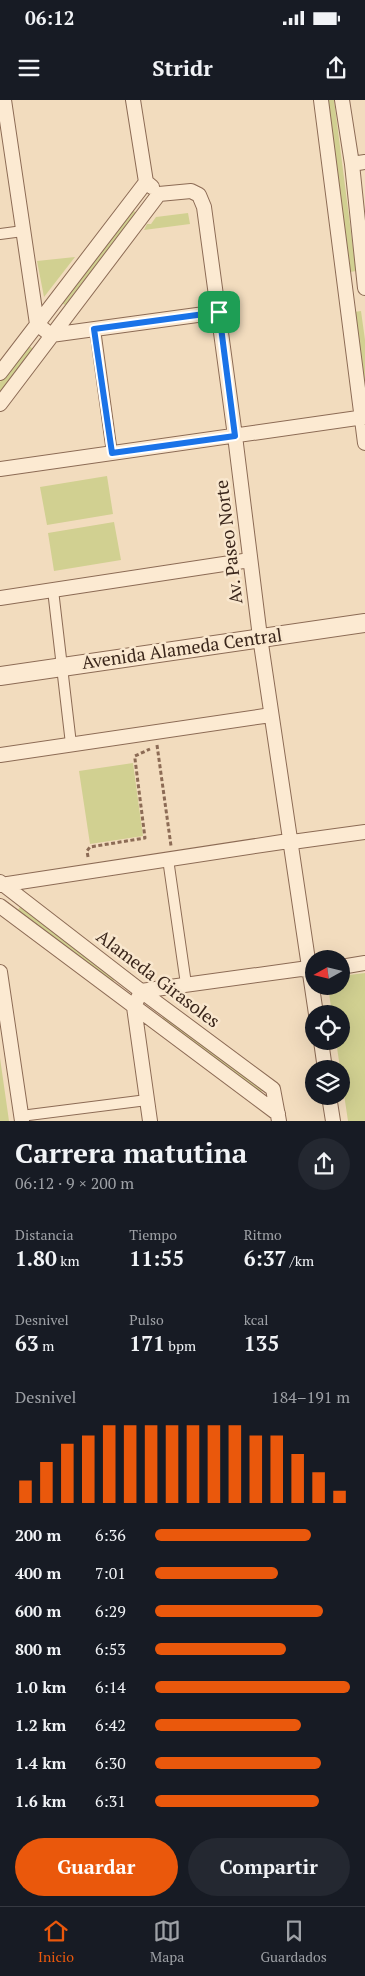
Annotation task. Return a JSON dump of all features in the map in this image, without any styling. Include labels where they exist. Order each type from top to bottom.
[{"type":"street","points":[[4,100],[37,324],[52,335],[219,312]]},
{"type":"street","points":[[0,404],[159,194],[146,182],[133,100]]},
{"type":"street","points":[[321,100],[365,443]]},
{"type":"street","points":[[342,100],[358,163],[365,288],[345,291]]},
{"type":"street","points":[[0,373],[146,182]]},
{"type":"street","name":"Av. Paseo Norte","points":[[159,194],[191,191],[199,195],[204,207],[260,638],[309,950]]},
{"type":"street","points":[[0,234],[23,231]]},
{"type":"street","points":[[94,329],[112,453]]},
{"type":"street","points":[[0,469],[363,417]]},
{"type":"street","points":[[0,598],[250,560]]},
{"type":"street","points":[[53,590],[71,744]]},
{"type":"street","name":"Avenida Alameda Central","points":[[0,676],[365,623]]},
{"type":"street","points":[[0,755],[271,715]]},
{"type":"street","points":[[0,883],[168,854],[292,842],[365,832]]},
{"type":"street","points":[[168,854],[186,984]]},
{"type":"street","name":"Alameda Girasoles","points":[[0,883],[273,1089],[279,1118]]},
{"type":"street","points":[[0,906],[279,1118]]},
{"type":"street","points":[[350,965],[365,963]]},
{"type":"street","points":[[150,1121],[134,1007],[141,991],[305,970]]},
{"type":"street","points":[[0,972],[22,1118],[147,1100]]},
{"type":"street","points":[[330,1105],[333,1121]]},
{"type":"path","points":[[156,743],[172,849],[168,854]]},
{"type":"path","points":[[88,861],[87,851],[90,847],[145,838],[135,756],[157,748]]},
{"type":"shaded area","points":[[328,100],[334,100],[356,271],[350,272]]},
{"type":"shaded area","points":[[132,209],[136,213],[65,305],[60,302]]},
{"type":"shaded area","points":[[188,213],[190,224],[144,230],[147,224],[151,224],[156,217]]},
{"type":"shaded area","points":[[75,257],[44,297],[37,261]]},
{"type":"shaded area","points":[[361,311],[365,340],[365,391],[354,312]]},
{"type":"shaded area","points":[[28,345],[33,349],[0,392],[0,382]]},
{"type":"shaded area","points":[[107,476],[113,514],[47,525],[40,487]]},
{"type":"shaded area","points":[[114,522],[121,560],[54,571],[48,533]]},
{"type":"shaded area","points":[[133,763],[143,836],[90,844],[79,771]]},
{"type":"shaded area","points":[[20,907],[115,979],[111,983],[17,911]]},
{"type":"shaded area","points":[[365,973],[365,1121],[348,1121],[346,1105],[350,1105],[350,1060],[339,1060],[337,1050],[350,1050],[350,1005],[331,1005],[329,995],[350,995],[350,975]]},
{"type":"shaded area","points":[[164,1016],[264,1089],[260,1093],[161,1021]]},
{"type":"shaded area","points":[[0,1058],[9,1121],[0,1121]]},
{"type":"route","points":[[219,312],[235,436],[112,453],[94,329],[219,312]]}]
